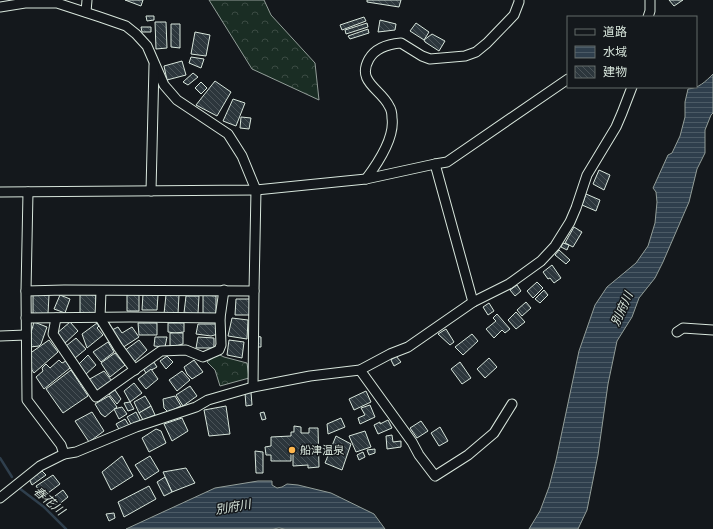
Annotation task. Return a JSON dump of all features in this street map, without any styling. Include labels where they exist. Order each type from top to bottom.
[{"type":"street","points":[[86,12],[87,0]]},
{"type":"street","points":[[366,179],[385,149],[393,128],[389,105],[368,81],[365,73],[367,63],[371,55],[380,48],[401,43],[422,56],[430,59],[465,56],[476,52],[487,43],[514,15],[519,0]]},
{"type":"street","points":[[648,16],[650,0]]},
{"type":"street","points":[[0,7],[26,3],[57,3],[126,26],[147,46],[164,85],[177,100],[228,134],[242,156],[256,190],[253,387]]},
{"type":"street","points":[[151,191],[154,62]]},
{"type":"street","points":[[0,192],[256,190],[366,179],[447,162],[567,80]]},
{"type":"street","points":[[0,498],[40,466],[64,454],[76,452],[136,427],[196,407],[208,400],[253,387],[310,376],[360,370],[390,354],[408,347],[473,302],[509,284],[541,261],[555,246],[570,222],[587,176],[616,127],[632,88]]},
{"type":"street","points":[[435,164],[473,302]]},
{"type":"street","points":[[28,192],[26,291],[27,400],[61,445],[64,454]]},
{"type":"street","points":[[56,318],[53,334],[96,397],[160,350],[186,350],[203,357],[220,350],[220,318],[224,290]]},
{"type":"street","points":[[26,291],[254,291]]},
{"type":"street","points":[[101,291],[100,318],[134,370]]},
{"type":"street","points":[[26,318],[220,318]]},
{"type":"street","points":[[677,332],[683,328],[713,330]]},
{"type":"street","points":[[0,336],[26,335]]},
{"type":"street","points":[[360,370],[435,476],[468,455],[494,433],[512,404]]},
{"type":"green space","points":[[209,0],[264,0],[271,15],[315,63],[319,100],[252,69]]},
{"type":"green space","points":[[218,354],[247,363],[249,378],[220,386],[215,370],[207,362]]},
{"type":"water","name":"別府川","points":[[713,74],[713,113],[705,130],[705,153],[697,169],[689,202],[663,262],[655,278],[639,298],[632,317],[617,341],[608,384],[598,455],[587,510],[578,529],[529,529],[540,511],[549,487],[579,351],[595,305],[607,287],[636,263],[648,246],[655,223],[657,202],[656,192],[653,188],[668,155],[672,153],[680,136],[685,117],[685,102],[688,89],[697,88]]},
{"type":"water","name":"別府川","points":[[258,481],[272,481],[272,485],[277,488],[287,484],[298,485],[331,493],[374,514],[385,529],[126,529],[215,488]]},
{"type":"building","points":[[125,0],[143,0],[141,6]]},
{"type":"building","points":[[367,0],[401,0],[399,7],[367,2]]},
{"type":"building","points":[[669,0],[683,0],[674,6]]},
{"type":"building","points":[[146,16],[154,16],[154,20],[147,21]]},
{"type":"building","points":[[364,17],[366,21],[342,30],[340,25]]},
{"type":"building","points":[[380,20],[396,24],[395,30],[378,32]]},
{"type":"building","points":[[155,22],[166,22],[167,48],[156,49]]},
{"type":"building","points":[[367,23],[368,27],[346,34],[345,30]]},
{"type":"building","points":[[416,23],[429,32],[424,40],[410,31]]},
{"type":"building","points":[[171,24],[180,24],[180,48],[171,47]]},
{"type":"building","points":[[141,27],[151,27],[151,32],[142,32]]},
{"type":"building","points":[[368,29],[369,33],[350,39],[348,36]]},
{"type":"building","points":[[195,32],[210,35],[206,56],[191,54]]},
{"type":"building","points":[[432,34],[445,41],[439,51],[424,40]]},
{"type":"building","points":[[191,57],[204,59],[201,68],[189,63]]},
{"type":"building","points":[[182,61],[186,75],[167,80],[164,66]]},
{"type":"building","points":[[193,73],[198,77],[188,85],[183,82]]},
{"type":"building","points":[[215,81],[231,92],[217,116],[196,105]]},
{"type":"building","points":[[201,82],[207,88],[201,94],[195,88]]},
{"type":"building","points":[[233,99],[245,103],[236,126],[223,121]]},
{"type":"building","points":[[241,117],[251,118],[249,129],[240,128]]},
{"type":"building","points":[[599,170],[610,175],[604,190],[593,184]]},
{"type":"building","points":[[586,194],[600,200],[596,211],[582,205]]},
{"type":"building","points":[[574,227],[582,232],[573,247],[565,243]]},
{"type":"building","points":[[563,243],[569,245],[567,250],[561,247]]},
{"type":"building","points":[[559,250],[570,260],[566,264],[555,255]]},
{"type":"building","points":[[552,265],[561,278],[554,283],[550,278],[548,279],[543,272]]},
{"type":"building","points":[[537,282],[543,288],[533,298],[527,291]]},
{"type":"building","points":[[517,285],[521,291],[515,296],[510,290]]},
{"type":"building","points":[[544,290],[548,295],[540,303],[535,299]]},
{"type":"building","points":[[80,294],[96,295],[96,313],[80,314]]},
{"type":"building","points":[[127,294],[139,295],[139,311],[127,311]]},
{"type":"building","points":[[143,294],[158,295],[157,310],[142,310]]},
{"type":"building","points":[[33,295],[49,295],[48,314],[33,314]]},
{"type":"building","points":[[60,295],[70,299],[65,313],[54,309]]},
{"type":"building","points":[[166,295],[179,295],[178,314],[164,314]]},
{"type":"building","points":[[203,295],[216,296],[216,314],[203,314]]},
{"type":"building","points":[[186,296],[199,296],[198,314],[184,313]]},
{"type":"building","points":[[236,299],[250,299],[250,315],[235,315]]},
{"type":"building","points":[[526,302],[531,308],[522,316],[517,310]]},
{"type":"building","points":[[489,303],[494,311],[488,315],[483,307]]},
{"type":"building","points":[[516,312],[525,322],[516,329],[508,320]]},
{"type":"building","points":[[497,314],[510,329],[505,333],[502,330],[494,338],[486,329],[496,321],[493,318]]},
{"type":"building","points":[[232,318],[248,320],[247,339],[228,336]]},
{"type":"building","points":[[34,322],[47,327],[41,344],[39,346],[30,347],[29,340]]},
{"type":"building","points":[[70,322],[78,331],[63,345],[56,334]]},
{"type":"building","points":[[97,323],[99,326],[97,328],[103,335],[87,348],[82,334]]},
{"type":"building","points":[[138,323],[157,323],[157,335],[139,335]]},
{"type":"building","points":[[168,323],[184,323],[184,332],[168,332]]},
{"type":"building","points":[[198,324],[218,324],[218,334],[211,336],[196,334]]},
{"type":"building","points":[[118,327],[122,333],[132,327],[139,337],[122,348],[110,331]]},
{"type":"building","points":[[446,329],[454,342],[450,345],[438,334]]},
{"type":"building","points":[[170,333],[183,333],[183,344],[170,346]]},
{"type":"building","points":[[472,334],[478,341],[463,355],[455,347]]},
{"type":"building","points":[[257,336],[261,337],[261,347],[256,347]]},
{"type":"building","points":[[155,337],[167,337],[165,347],[154,346]]},
{"type":"building","points":[[198,337],[214,338],[214,348],[196,348]]},
{"type":"building","points":[[76,338],[86,349],[75,358],[66,346]]},
{"type":"building","points":[[49,340],[58,352],[34,373],[30,367],[29,354]]},
{"type":"building","points":[[139,340],[147,350],[133,363],[124,351]]},
{"type":"building","points":[[229,340],[244,342],[242,358],[227,355]]},
{"type":"building","points":[[108,342],[114,352],[101,362],[93,352]]},
{"type":"building","points":[[115,353],[125,365],[110,377],[101,363]]},
{"type":"building","points":[[88,355],[96,365],[85,375],[78,365]]},
{"type":"building","points":[[167,356],[173,362],[166,369],[160,361]]},
{"type":"building","points":[[396,356],[401,362],[394,366],[391,360]]},
{"type":"building","points":[[489,358],[497,367],[485,378],[477,369]]},
{"type":"building","points":[[152,359],[157,367],[146,373],[141,365]]},
{"type":"building","points":[[59,360],[62,363],[66,361],[70,368],[44,389],[36,377],[43,371],[42,368],[46,364],[50,368]]},
{"type":"building","points":[[194,360],[203,372],[192,379],[187,374],[184,367]]},
{"type":"building","points":[[460,362],[471,378],[462,384],[451,369]]},
{"type":"building","points":[[151,369],[158,379],[146,389],[138,379]]},
{"type":"building","points":[[71,370],[88,396],[63,413],[46,389]]},
{"type":"building","points":[[104,371],[112,381],[96,393],[88,380]]},
{"type":"building","points":[[182,371],[190,380],[177,391],[169,380]]},
{"type":"building","points":[[134,383],[142,393],[130,402],[124,391]]},
{"type":"building","points":[[190,386],[197,396],[183,406],[176,395]]},
{"type":"building","points":[[115,390],[121,399],[117,404],[109,394]]},
{"type":"building","points":[[366,391],[371,402],[354,410],[349,399]]},
{"type":"building","points":[[251,392],[252,405],[246,406],[245,393]]},
{"type":"building","points":[[109,396],[117,407],[105,417],[101,414],[95,404]]},
{"type":"building","points":[[145,396],[151,406],[139,413],[134,402]]},
{"type":"building","points":[[175,396],[181,406],[168,412],[164,408],[163,399]]},
{"type":"building","points":[[130,402],[134,409],[128,411],[124,403]]},
{"type":"building","points":[[370,405],[375,417],[360,424],[358,418],[365,415],[361,408]]},
{"type":"building","points":[[151,406],[155,415],[143,420],[139,413]]},
{"type":"building","points":[[226,406],[230,434],[209,436],[204,410]]},
{"type":"building","points":[[122,407],[127,414],[119,419],[114,409]]},
{"type":"building","points":[[92,412],[104,431],[89,442],[75,421]]},
{"type":"building","points":[[136,412],[141,422],[132,426],[127,417]]},
{"type":"building","points":[[264,412],[266,419],[262,420],[260,413]]},
{"type":"building","points":[[182,418],[188,431],[172,441],[164,424]]},
{"type":"building","points":[[341,418],[345,427],[328,434],[327,424]]},
{"type":"building","points":[[125,419],[130,427],[120,431],[116,424]]},
{"type":"building","points":[[388,420],[392,428],[378,434],[374,425]]},
{"type":"building","points":[[421,421],[428,431],[417,438],[410,428]]},
{"type":"building","name":"船津温泉","points":[[294,426],[301,427],[301,433],[309,433],[309,428],[318,428],[319,467],[308,468],[308,465],[293,466],[293,453],[291,453],[291,461],[271,461],[271,455],[266,455],[265,447],[271,446],[271,437],[291,436],[291,432],[294,432]]},
{"type":"building","points":[[440,427],[448,441],[439,446],[431,433]]},
{"type":"building","points":[[156,429],[161,431],[166,443],[149,452],[142,438]]},
{"type":"building","points":[[365,431],[371,447],[356,452],[349,436]]},
{"type":"building","points":[[392,435],[393,442],[401,441],[401,447],[387,449],[386,436]]},
{"type":"building","points":[[336,436],[351,444],[342,470],[325,463]]},
{"type":"building","points":[[375,449],[375,453],[369,455],[367,450]]},
{"type":"building","points":[[255,451],[263,452],[263,473],[256,473]]},
{"type":"building","points":[[363,452],[365,457],[359,460],[357,455]]},
{"type":"building","points":[[122,456],[133,476],[111,490],[102,472]]},
{"type":"building","points":[[150,456],[159,471],[145,480],[135,465]]},
{"type":"building","points":[[186,468],[195,483],[172,492],[163,472]]},
{"type":"building","points":[[42,471],[46,475],[32,485],[29,479]]},
{"type":"building","points":[[53,475],[60,484],[44,496],[36,486]]},
{"type":"building","points":[[165,477],[172,492],[164,496],[157,482]]},
{"type":"building","points":[[149,486],[156,499],[124,517],[118,502]]},
{"type":"building","points":[[63,490],[68,497],[57,506],[51,499]]},
{"type":"building","points":[[114,513],[115,518],[109,521],[106,514]]},
{"type":"waterway","name":"春花川","points":[[0,458],[12,477]]},
{"type":"waterway","name":"春花川","points":[[19,488],[44,507],[66,529]]},
{"type":"place","name":"船津温泉","points":[[292,450]]}]
